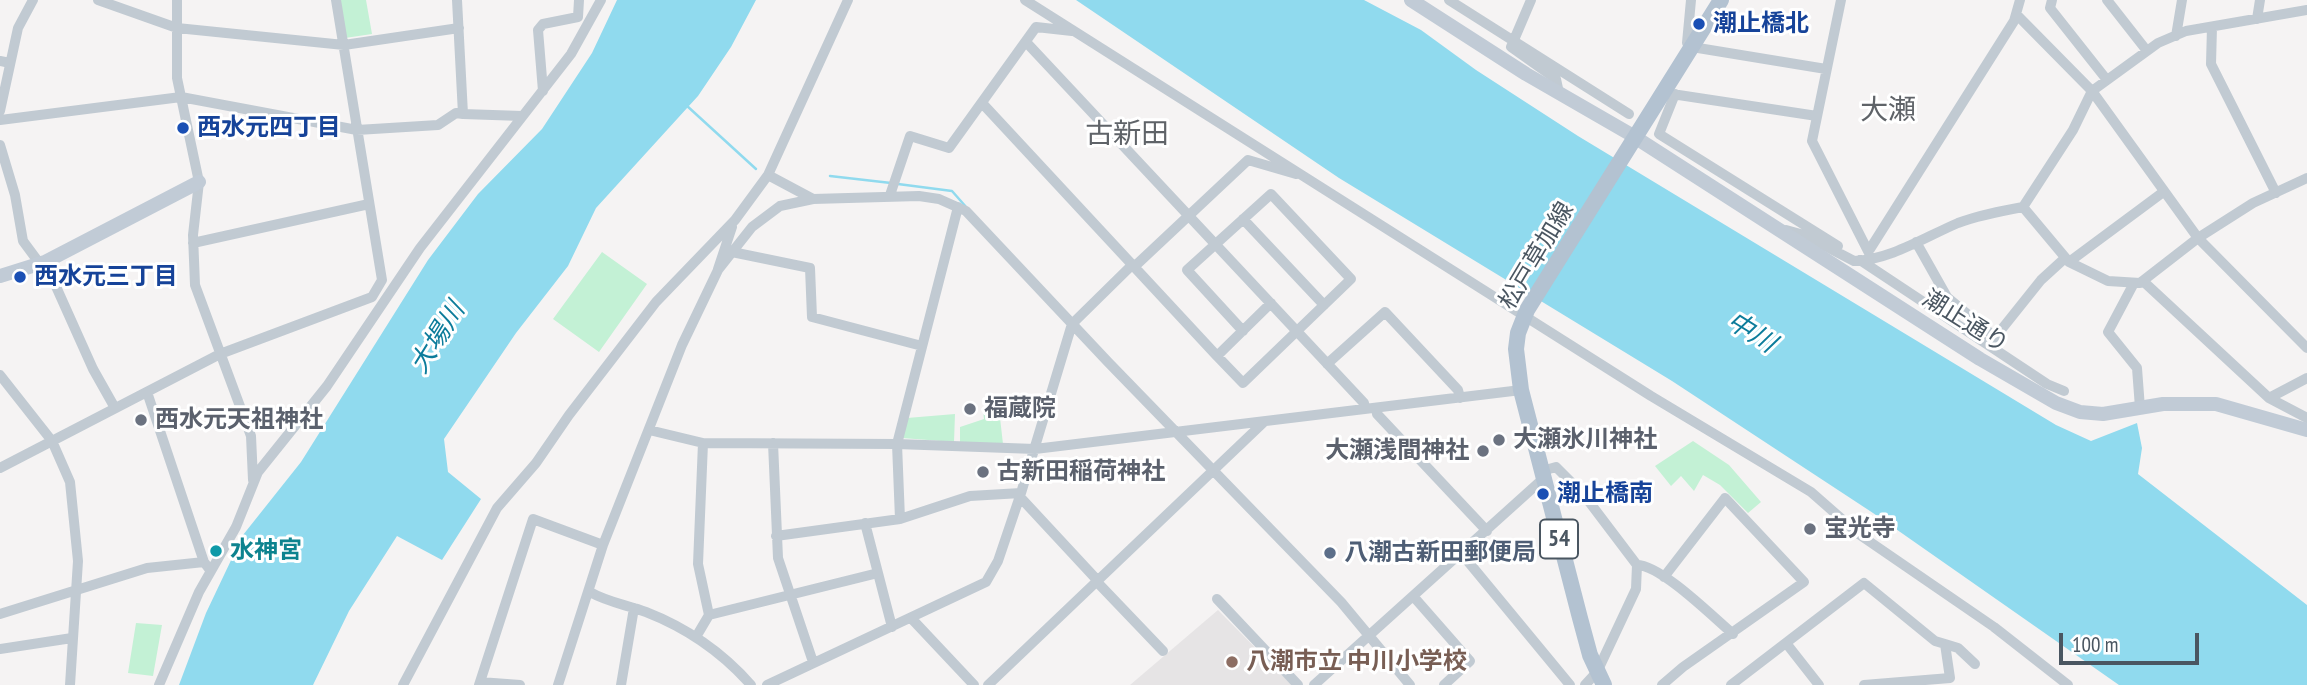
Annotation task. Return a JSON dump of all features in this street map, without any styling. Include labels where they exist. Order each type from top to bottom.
[{"type":"main road","name":"松戸草加線","points":[[1600,678],[1580,618],[1521,390],[1516,348],[1526,313],[1632,143],[1670,93],[1692,47],[1721,0]]},
{"type":"street","points":[[0,111],[5,62],[18,28],[33,0]]},
{"type":"street","points":[[98,0],[177,28],[344,45],[458,28]]},
{"type":"street","points":[[177,0],[177,78],[199,182],[193,243],[195,285],[251,436],[253,481]]},
{"type":"street","points":[[0,468],[220,354],[372,297],[382,280],[336,0]]},
{"type":"street","points":[[457,0],[463,114]]},
{"type":"street","points":[[543,91],[538,30],[543,23],[578,17],[579,0]]},
{"type":"street","points":[[159,685],[207,566],[236,527],[253,481],[327,386],[428,237],[543,91],[579,41],[601,0]]},
{"type":"street","points":[[403,685],[497,509],[537,463],[583,396],[656,302],[735,220],[768,174],[848,0]]},
{"type":"street","points":[[1025,0],[1811,492],[1860,535],[1994,627],[2068,685]]},
{"type":"street","name":"潮止通り","points":[[1411,0],[1559,93],[1632,143],[2056,403],[2092,414],[2163,404],[2216,404],[2307,430]]},
{"type":"street","points":[[1449,0],[1629,114]]},
{"type":"street","points":[[1531,0],[1511,47],[1556,79],[1559,93]]},
{"type":"street","points":[[1692,0],[1686,35],[1687,43],[1692,47],[1826,69]]},
{"type":"street","points":[[1841,0],[1812,141],[1866,257]]},
{"type":"street","points":[[1866,257],[2017,15],[2020,0]]},
{"type":"street","points":[[2052,0],[2050,8],[2108,80]]},
{"type":"street","points":[[2107,0],[2147,51]]},
{"type":"street","points":[[2176,36],[2182,0]]},
{"type":"street","points":[[2257,19],[2260,0]]},
{"type":"street","points":[[1769,226],[1804,234],[1842,256],[1866,257],[1916,242],[1972,218],[2023,207],[2073,130],[2092,92],[2147,51],[2176,36],[2307,10]]},
{"type":"street","points":[[2017,15],[2092,92],[2162,193],[2198,238],[2307,348]]},
{"type":"street","points":[[890,195],[910,136],[949,148],[1036,27],[1076,32]]},
{"type":"street","points":[[2212,27],[2211,64],[2276,193]]},
{"type":"street","points":[[1026,42],[1364,403],[1365,409]]},
{"type":"street","points":[[1817,116],[1670,93],[1658,134],[1866,257],[1993,342],[2047,384],[2064,391]]},
{"type":"street","points":[[0,120],[181,97],[357,131],[438,125],[456,113],[522,116]]},
{"type":"street","points":[[982,103],[1132,267],[1243,383],[1352,279],[1271,194],[1187,270],[1243,331]]},
{"type":"street","points":[[0,145],[15,195],[23,241],[43,263],[93,369],[115,408]]},
{"type":"street","points":[[767,685],[986,582],[998,561],[1021,495],[1072,324],[1248,160],[1301,175]]},
{"type":"street","points":[[768,174],[813,199]]},
{"type":"street","points":[[2140,408],[2137,368],[2108,331],[2139,283],[2198,238],[2307,178]]},
{"type":"street","points":[[0,276],[43,263],[199,182]]},
{"type":"street","points":[[1993,342],[2041,280],[2162,193]]},
{"type":"street","points":[[558,685],[603,545],[694,318],[718,270],[760,219],[780,206],[813,199],[890,195],[930,197],[966,211],[1371,634],[1405,683]]},
{"type":"street","points":[[193,243],[369,204]]},
{"type":"street","points":[[900,519],[897,444],[958,207]]},
{"type":"street","points":[[2023,207],[2048,234],[2066,261],[2108,281],[2139,283],[2269,398],[2307,418]]},
{"type":"street","points":[[1243,219],[1325,304]]},
{"type":"street","points":[[718,270],[721,252],[735,220]]},
{"type":"street","points":[[1916,242],[1947,298],[1993,342]]},
{"type":"street","points":[[732,252],[810,268],[812,317],[922,346]]},
{"type":"street","points":[[1217,356],[1271,303]]},
{"type":"street","points":[[1327,364],[1385,312],[1458,390],[1460,398]]},
{"type":"street","points":[[0,375],[52,441],[70,482],[78,541],[70,685]]},
{"type":"street","points":[[2269,398],[2307,378]]},
{"type":"street","points":[[649,430],[703,443],[897,444],[1035,449],[1521,390]]},
{"type":"street","points":[[146,392],[207,566]]},
{"type":"street","points":[[1376,408],[1380,417],[1487,531]]},
{"type":"street","points":[[988,685],[1265,422]]},
{"type":"street","points":[[703,443],[698,564],[709,615]]},
{"type":"street","points":[[773,443],[778,558],[813,662]]},
{"type":"street","points":[[1314,685],[1487,531],[1543,474],[1556,467],[1584,495],[1637,565],[1636,589],[1600,678],[1585,685]]},
{"type":"street","points":[[776,536],[900,519],[970,496],[1021,495],[1163,651]]},
{"type":"street","points":[[1662,685],[1683,667],[1804,582],[1725,498],[1664,577]]},
{"type":"street","points":[[520,685],[480,683],[533,519],[603,545]]},
{"type":"street","points":[[865,523],[892,627]]},
{"type":"street","points":[[1461,553],[1570,685]]},
{"type":"street","points":[[1637,565],[1649,567],[1664,577],[1733,634]]},
{"type":"street","points":[[0,614],[147,568],[207,566]]},
{"type":"street","points":[[695,636],[709,615],[878,573]]},
{"type":"street","points":[[1731,685],[1864,583],[1934,641],[1958,648],[1975,664]]},
{"type":"street","points":[[590,592],[634,608],[695,636],[717,651],[751,685]]},
{"type":"street","points":[[1413,596],[1470,661],[1444,685]]},
{"type":"street","points":[[1217,599],[1298,685]]},
{"type":"street","points":[[621,685],[634,608]]},
{"type":"street","points":[[911,618],[974,685]]},
{"type":"street","points":[[0,649],[72,638]]},
{"type":"street","points":[[1786,643],[1819,685]]},
{"type":"street","points":[[1864,685],[1950,678],[1945,644]]},
{"type":"shaded area","points":[[1218,610],[1292,685],[1130,685]]},
{"type":"green space","points":[[340,0],[366,0],[372,34],[345,38]]},
{"type":"green space","points":[[602,252],[647,284],[599,352],[553,319]]},
{"type":"green space","points":[[999,409],[1003,444],[960,442],[960,427],[984,419],[983,410]]},
{"type":"green space","points":[[955,414],[954,442],[902,438],[907,418]]},
{"type":"green space","points":[[1693,441],[1729,465],[1761,502],[1748,513],[1720,485],[1703,475],[1694,491],[1681,476],[1671,486],[1655,466]]},
{"type":"green space","points":[[136,623],[162,625],[153,676],[128,673]]},
{"type":"water","name":"大場川","points":[[617,0],[756,0],[731,47],[698,96],[596,208],[568,266],[516,333],[444,439],[448,472],[481,499],[442,560],[397,536],[349,611],[313,685],[179,685],[206,613],[243,535],[301,462],[428,260],[478,194],[542,129],[592,53]]},
{"type":"water","name":"中川","points":[[1076,0],[1364,0],[1421,30],[1476,70],[1578,136],[2056,425],[2091,441],[2137,423],[2142,448],[2138,474],[2307,605],[2307,685],[2119,685],[1873,513],[1672,381],[1339,178]]},
{"type":"waterway","points":[[686,105],[756,169]]},
{"type":"waterway","points":[[830,176],[891,183]]},
{"type":"waterway","points":[[898,184],[952,191],[967,208]]},
{"type":"place","name":"潮止橋北","points":[[1699,24]]},
{"type":"place","name":"西水元四丁目","points":[[183,128]]},
{"type":"place","name":"西水元三丁目","points":[[20,277]]},
{"type":"place","name":"福蔵院","points":[[970,409]]},
{"type":"place","name":"西水元天祖神社","points":[[141,420]]},
{"type":"place","name":"大瀬氷川神社","points":[[1499,440]]},
{"type":"place","name":"大瀬浅間神社","points":[[1483,451]]},
{"type":"place","name":"古新田稲荷神社","points":[[983,472]]},
{"type":"place","name":"潮止橋南","points":[[1543,494]]},
{"type":"place","name":"宝光寺","points":[[1810,529]]},
{"type":"place","name":"水神宮","points":[[216,551]]},
{"type":"place","name":"八潮古新田郵便局","points":[[1330,553]]},
{"type":"place","name":"八潮市立 中川小学校","points":[[1232,662]]},
{"type":"district","name":"大瀬","points":[[1888,111]]},
{"type":"district","name":"古新田","points":[[1127,135]]}]
